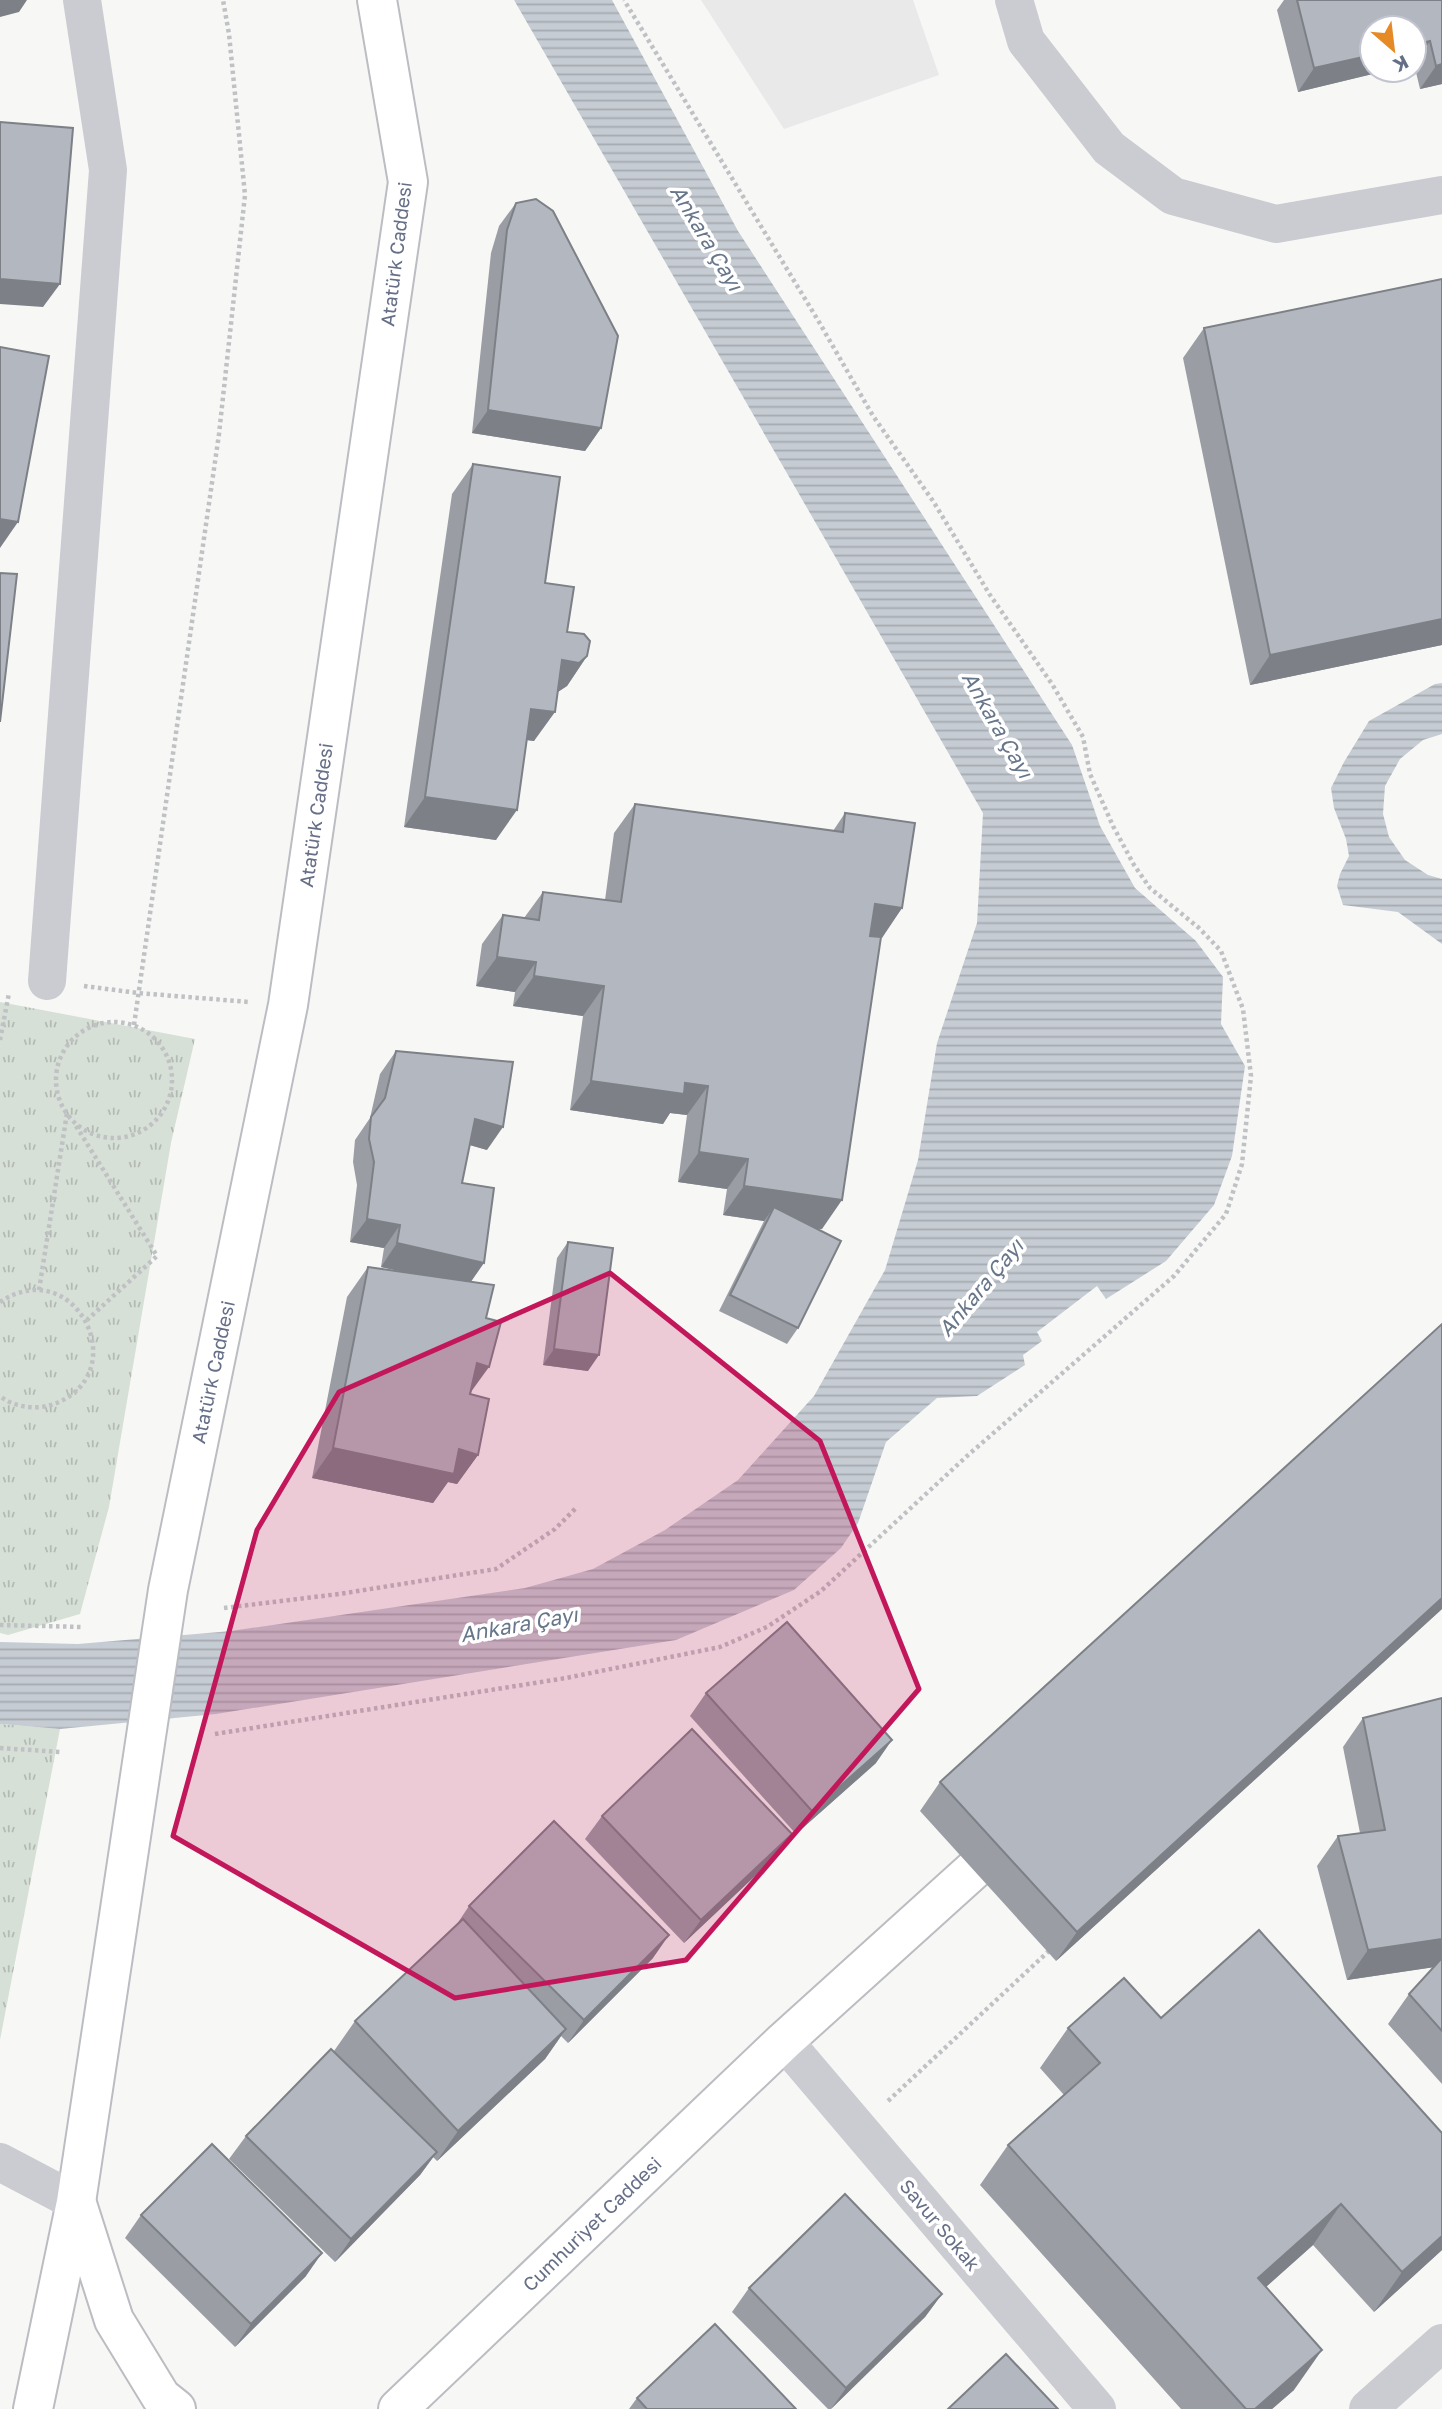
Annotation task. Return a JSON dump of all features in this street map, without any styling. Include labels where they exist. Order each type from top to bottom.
[{"type":"main road","name":"Atatürk Caddesi","points":[[33,2409],[76,2202],[168,1590],[288,1005],[408,182],[377,0]]},
{"type":"main road","name":"Cumhuriyet Caddesi","points":[[397,2408],[784,2041],[1042,1807]]},
{"type":"main road","points":[[76,2202],[114,2320],[161,2397],[176,2409]]},
{"type":"street","points":[[30,979],[108,170],[82,0]]},
{"type":"street","points":[[1014,0],[1026,41],[1109,148],[1173,196],[1276,224],[1442,195]]},
{"type":"street","name":"Savur Sokak","points":[[784,2041],[1097,2409]]},
{"type":"street","points":[[0,2162],[76,2202]]},
{"type":"street","points":[[1368,2409],[1442,2343]]},
{"type":"path","points":[[134,1025],[219,434],[244,195],[229,34],[223,0]]},
{"type":"path","points":[[215,1734],[566,1678],[720,1647],[767,1627],[821,1591],[967,1456],[1174,1276],[1226,1214],[1242,1164],[1251,1076],[1244,1009],[1222,951],[1199,928],[1150,888],[1134,865],[1090,774],[1083,737],[990,595],[933,501],[873,416],[624,0]]},
{"type":"path","points":[[0,1040],[30,979],[138,993],[288,1005]]},
{"type":"path","points":[[75,1124],[91,1134],[109,1139],[128,1137],[146,1130],[160,1117],[170,1100],[173,1082],[171,1062],[162,1046],[149,1032],[134,1025],[111,1021],[92,1026],[75,1036],[63,1051],[56,1070],[56,1090],[62,1108],[75,1124],[157,1256],[87,1321]]},
{"type":"path","points":[[39,1290],[67,1113]]},
{"type":"path","points":[[0,1302],[19,1292],[39,1290],[58,1295],[75,1305],[87,1321],[93,1338],[93,1357],[88,1374],[77,1390],[62,1401],[43,1407],[23,1406],[0,1396]]},
{"type":"path","points":[[224,1608],[339,1594],[496,1569],[555,1529],[577,1507]]},
{"type":"path","points":[[0,1625],[82,1627]]},
{"type":"path","points":[[0,1748],[61,1752]]},
{"type":"path","points":[[858,2128],[1059,1941]]},
{"type":"highlighted area","points":[[610,1273],[820,1441],[919,1689],[686,1960],[455,1998],[173,1836],[257,1530],[339,1392]]},
{"type":"shaded area","points":[[701,0],[913,0],[939,75],[784,129]]},
{"type":"green space","points":[[0,1002],[195,1039],[171,1143],[109,1507],[80,1614],[8,1635],[0,1633]]},
{"type":"green space","points":[[0,1724],[60,1729],[0,2040]]},
{"type":"water","name":"Ankara Çayı","points":[[514,0],[612,0],[738,231],[1072,745],[1100,826],[1135,888],[1196,941],[1223,977],[1221,1024],[1245,1066],[1232,1156],[1214,1205],[1166,1261],[1106,1299],[1097,1286],[1037,1332],[1042,1341],[1023,1355],[1025,1365],[977,1396],[937,1398],[886,1442],[858,1523],[841,1548],[794,1590],[676,1640],[216,1714],[60,1729],[0,1724],[0,1642],[78,1644],[231,1631],[525,1588],[593,1569],[665,1530],[738,1480],[814,1396],[885,1270],[918,1160],[937,1043],[977,923],[983,813]]},
{"type":"water","points":[[1442,683],[1442,944],[1398,912],[1343,905],[1337,886],[1349,856],[1346,839],[1334,808],[1331,788],[1369,721],[1435,684]]},
{"type":"pier","points":[[1442,734],[1442,879],[1428,875],[1405,860],[1389,837],[1383,814],[1385,786],[1400,759],[1423,740]]},
{"type":"building","points":[[1297,0],[1442,0],[1442,64],[1436,66],[1428,42],[1428,14],[1358,14],[1358,58],[1314,68]]},
{"type":"building","points":[[0,122],[73,128],[60,284],[0,279]]},
{"type":"building","points":[[536,199],[553,211],[618,336],[601,428],[488,410],[507,230],[516,203]]},
{"type":"building","points":[[1442,279],[1442,619],[1270,655],[1204,328]]},
{"type":"building","points":[[0,347],[49,356],[18,522],[0,519]]},
{"type":"building","points":[[473,464],[560,477],[545,583],[574,587],[567,632],[584,634],[590,641],[587,656],[579,663],[562,660],[555,712],[531,709],[517,810],[425,797]]},
{"type":"building","points":[[0,573],[17,574],[0,722]]},
{"type":"building","points":[[635,804],[843,832],[845,813],[915,823],[902,908],[875,904],[870,936],[881,937],[842,1200],[744,1186],[748,1159],[699,1152],[708,1086],[685,1083],[684,1094],[591,1081],[604,986],[534,976],[536,962],[497,957],[503,915],[539,920],[543,892],[621,902]]},
{"type":"building","points":[[396,1051],[513,1062],[503,1127],[475,1119],[462,1183],[494,1188],[484,1263],[397,1243],[400,1225],[367,1219],[374,1162],[369,1139],[371,1117],[385,1098]]},
{"type":"building","points":[[774,1207],[841,1241],[798,1328],[730,1295]]},
{"type":"building","points":[[568,1242],[613,1248],[599,1355],[554,1349]]},
{"type":"building","points":[[368,1267],[494,1285],[486,1318],[501,1322],[489,1367],[477,1363],[470,1394],[489,1399],[478,1455],[459,1449],[454,1474],[333,1448]]},
{"type":"building","points":[[1442,1324],[1442,1598],[1077,1932],[940,1782]]},
{"type":"building","points":[[787,1622],[892,1740],[812,1811],[706,1693]]},
{"type":"building","points":[[1442,1698],[1442,1939],[1368,1950],[1338,1836],[1385,1830],[1363,1718]]},
{"type":"building","points":[[692,1729],[792,1834],[701,1920],[602,1816]]},
{"type":"building","points":[[554,1821],[669,1935],[584,2020],[469,1906]]},
{"type":"building","points":[[463,1919],[566,2029],[458,2131],[355,2021]]},
{"type":"building","points":[[1259,1930],[1442,2133],[1442,2236],[1402,2272],[1341,2204],[1258,2278],[1322,2350],[1255,2409],[1246,2409],[1008,2145],[1100,2063],[1068,2028],[1124,1978],[1161,2018]]},
{"type":"building","points":[[1442,1958],[1442,2031],[1409,1994]]},
{"type":"building","points":[[331,2049],[437,2152],[351,2239],[246,2136]]},
{"type":"building","points":[[212,2144],[322,2253],[251,2324],[141,2215]]},
{"type":"building","points":[[845,2194],[942,2294],[846,2388],[749,2288]]},
{"type":"building","points":[[715,2324],[796,2409],[647,2409],[637,2398]]},
{"type":"building","points":[[1006,2354],[1058,2409],[948,2409]]}]
